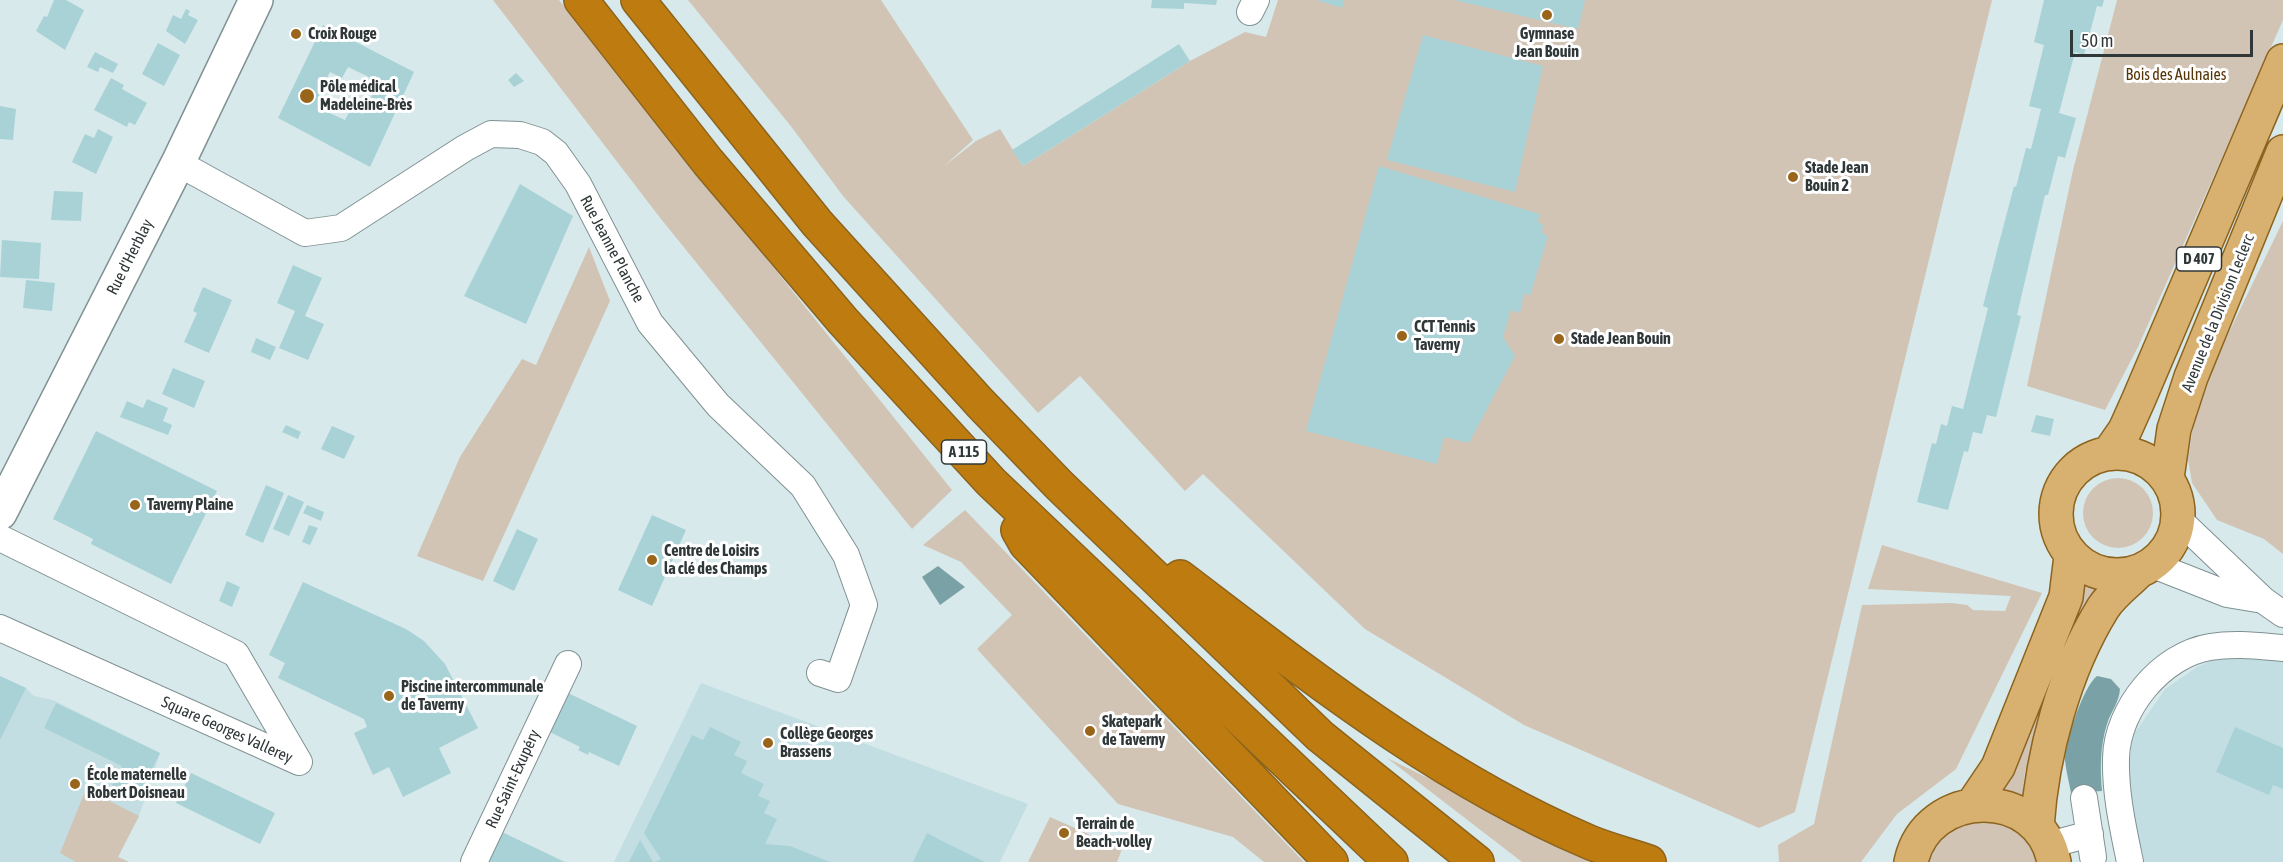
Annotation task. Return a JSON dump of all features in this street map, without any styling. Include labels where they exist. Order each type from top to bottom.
[{"type":"highway","name":"A 115","points":[[581,0],[716,171],[843,321],[991,482],[1391,862]]},
{"type":"highway","name":"A 115","points":[[638,0],[817,223],[980,403],[1059,484],[1320,736],[1477,862]]},
{"type":"highway","points":[[991,482],[1026,544],[1331,862]]},
{"type":"highway","points":[[1059,484],[1336,695],[1471,783],[1589,842],[1649,862]]},
{"type":"main road","name":"Rue d'Herblay","points":[[0,513],[178,163],[256,0]]},
{"type":"main road","name":"D 407","points":[[2109,453],[2125,430],[2138,401],[2283,62]]},
{"type":"main road","name":"Avenue de la Division Leclerc","points":[[2167,478],[2174,429],[2191,377],[2283,152]]},
{"type":"main road","points":[[2047,844],[2040,780],[2054,727],[2081,651],[2104,608],[2115,593],[2146,569],[2170,545],[2179,520],[2176,498],[2167,478],[2156,466],[2142,458],[2109,453],[2090,459],[2075,470],[2063,484],[2056,502],[2055,522],[2060,540],[2071,556],[2085,567],[2102,575],[2121,576],[2146,569]]},
{"type":"main road","points":[[1973,804],[1998,767],[2066,597],[2071,556]]},
{"type":"main road","points":[[1911,862],[1918,843],[1935,821],[1959,807],[1973,804],[1987,803],[2014,810],[2047,844]]},
{"type":"street","name":"Rue Jeanne Planche","points":[[178,163],[305,233],[341,228],[465,148],[492,134],[520,135],[542,142],[556,153],[578,184],[650,323],[718,405],[803,486],[846,555],[864,605],[838,679],[820,673]]},
{"type":"street","points":[[2179,520],[2273,607]]},
{"type":"street","name":"Square Georges Vallerey","points":[[0,538],[236,654],[299,762],[0,628]]},
{"type":"street","points":[[2146,569],[2273,607]]},
{"type":"street","points":[[2130,862],[2117,788],[2116,756],[2120,729],[2134,702],[2153,679],[2181,657],[2208,648],[2236,645],[2283,648]]},
{"type":"street","name":"Rue Saint-Exupéry","points":[[474,862],[568,664]]},
{"type":"street","points":[[2047,844],[2091,845],[2084,798]]},
{"type":"shaded area","points":[[938,566],[965,587],[940,605],[922,577]]},
{"type":"shaded area","points":[[2283,645],[2283,862],[2144,862],[2127,793],[2132,737],[2165,689],[2197,667],[2232,652]]},
{"type":"shaded area","name":"École maternelle Robert Doisneau","points":[[0,676],[26,688],[34,696],[53,700],[160,753],[139,816],[118,857],[129,862],[0,862]]},
{"type":"shaded area","points":[[2097,676],[2111,679],[2120,689],[2103,741],[2102,791],[2071,793],[2065,760],[2068,741],[2086,691]]},
{"type":"shaded area","name":"Collège Georges Brassens","points":[[701,683],[1028,804],[1000,862],[614,862]]},
{"type":"green space","points":[[493,0],[559,0],[952,490],[912,529],[661,219]]},
{"type":"green space","name":"Stade Jean Bouin","points":[[688,0],[881,0],[973,140],[943,167],[976,141],[1000,129],[1023,166],[1190,61],[1245,32],[1266,37],[1278,0],[1992,0],[1795,812],[1759,828],[1524,725],[1365,629],[1203,474],[1185,491],[1080,376],[1038,413],[843,196],[790,125]]},
{"type":"green space","name":"Bois des Aulnaies","points":[[2117,0],[2283,0],[2283,20],[2138,347],[2105,410],[2027,386],[2073,170]]},
{"type":"green space","points":[[2283,221],[2283,554],[2264,539],[2217,520],[2192,483],[2188,459],[2198,396]]},
{"type":"green space","points":[[589,247],[610,301],[483,581],[417,556],[460,457],[522,359],[536,365]]},
{"type":"green space","points":[[2118,478],[2131,481],[2143,488],[2150,500],[2153,513],[2150,526],[2143,538],[2131,545],[2118,548],[2105,545],[2093,538],[2086,526],[2083,513],[2086,500],[2093,488],[2105,481]]},
{"type":"green space","points":[[965,510],[1304,862],[1264,862],[1233,837],[1118,804],[977,649],[1012,615],[961,562],[923,545]]},
{"type":"green space","points":[[1882,545],[2042,593],[1956,769],[1897,814],[1861,862],[1779,862],[1778,845],[1814,824],[1862,605],[1952,603],[1967,605],[1973,610],[2005,611],[2011,596],[1868,589]]},
{"type":"green space","points":[[2082,580],[2101,587],[2032,748],[2025,771],[2022,800],[1993,790]]},
{"type":"green space","points":[[1387,758],[1601,862],[1522,862]]},
{"type":"green space","points":[[86,789],[139,816],[118,857],[129,862],[76,862],[60,853]]},
{"type":"green space","name":"Terrain de Beach-volley","points":[[1050,817],[1122,849],[1117,862],[1028,862]]},
{"type":"green space","points":[[1985,820],[2003,825],[2018,833],[2030,845],[2038,862],[1929,862],[1938,844],[1950,832],[1966,824]]},
{"type":"building","points":[[54,0],[66,0],[84,10],[65,50],[36,31],[44,16],[47,17]]},
{"type":"building","points":[[1152,0],[1217,0],[1216,5],[1184,3],[1184,9],[1151,8]]},
{"type":"building","points":[[1316,0],[1344,0],[1342,8]]},
{"type":"building","name":"Gymnase Jean Bouin","points":[[1454,0],[1585,0],[1578,29]]},
{"type":"building","points":[[2044,0],[2104,0],[2102,7],[2097,6],[2084,55],[2075,52],[2059,113],[2076,118],[2065,158],[2058,156],[2048,195],[2045,195],[2017,315],[2021,316],[1996,417],[1987,415],[1982,434],[1973,432],[1968,452],[1964,451],[1948,510],[1917,502],[1932,443],[1936,444],[1941,424],[1947,426],[1952,406],[1963,409],[1988,308],[1983,306],[1998,247],[2026,148],[2031,149],[2041,109],[2029,106],[2044,45],[2034,42]]},
{"type":"building","points":[[186,9],[190,11],[188,15],[198,20],[185,44],[166,31],[173,15],[181,19]]},
{"type":"building","name":"Pôle médical Madeleine-Brès","points":[[323,25],[414,72],[370,167],[278,118]],"holes":[[[348,67],[369,77],[363,89],[373,94],[363,114],[351,109],[345,120],[325,111],[330,99],[319,93],[330,72],[342,78]]]},
{"type":"building","points":[[1423,35],[1543,66],[1515,192],[1387,160]]},
{"type":"building","points":[[158,43],[180,55],[164,86],[142,74]]},
{"type":"building","points":[[1179,44],[1190,61],[1023,166],[1012,150]]},
{"type":"building","points":[[95,52],[118,64],[113,73],[100,67],[98,72],[87,67]]},
{"type":"building","points":[[516,73],[524,81],[514,87],[508,80]]},
{"type":"building","points":[[111,78],[124,85],[122,89],[147,103],[135,125],[129,122],[127,127],[94,110]]},
{"type":"building","points":[[0,106],[16,109],[13,140],[0,139]]},
{"type":"building","points":[[98,129],[113,137],[96,174],[72,162],[85,134],[94,138]]},
{"type":"building","name":"CCT Tennis Taverny","points":[[1379,166],[1540,214],[1538,222],[1543,225],[1542,233],[1548,236],[1530,296],[1524,293],[1520,313],[1511,310],[1503,337],[1515,356],[1469,443],[1444,437],[1437,464],[1306,431]]},
{"type":"building","points":[[520,184],[573,216],[526,324],[464,296]]},
{"type":"building","points":[[54,191],[83,192],[81,221],[51,220]]},
{"type":"building","points":[[2,240],[41,243],[39,279],[0,277]]},
{"type":"building","points":[[293,265],[322,278],[305,316],[324,324],[308,360],[279,348],[295,311],[277,303]]},
{"type":"building","points":[[26,280],[55,283],[52,311],[23,308]]},
{"type":"building","points":[[203,287],[232,300],[209,353],[184,342],[197,313],[193,311]]},
{"type":"building","points":[[256,338],[276,347],[270,360],[251,352]]},
{"type":"building","points":[[173,368],[205,381],[194,408],[162,394]]},
{"type":"building","points":[[147,399],[168,408],[163,421],[172,425],[168,435],[120,417],[127,401],[143,408]]},
{"type":"building","points":[[2036,415],[2054,419],[2050,436],[2031,432]]},
{"type":"building","points":[[286,425],[301,432],[298,439],[282,432]]},
{"type":"building","points":[[332,426],[355,436],[344,459],[321,449]]},
{"type":"building","name":"Taverny Plaine","points":[[96,431],[217,491],[171,584],[91,544],[93,539],[53,519]]},
{"type":"building","points":[[266,485],[284,493],[263,543],[245,535]]},
{"type":"building","points":[[288,495],[304,502],[289,536],[273,529]]},
{"type":"building","points":[[307,505],[324,512],[321,521],[303,513]]},
{"type":"building","name":"Centre de Loisirs la clé des Champs","points":[[652,515],[686,530],[652,606],[618,590]]},
{"type":"building","points":[[309,525],[318,528],[310,545],[302,542]]},
{"type":"building","points":[[517,529],[538,539],[514,591],[493,581]]},
{"type":"building","points":[[227,581],[240,587],[232,607],[219,601]]},
{"type":"building","name":"Piscine intercommunale de Taverny","points":[[303,582],[406,629],[424,641],[445,664],[478,728],[439,748],[451,773],[403,797],[389,767],[373,775],[354,733],[367,727],[364,719],[278,678],[285,663],[269,655]]},
{"type":"building","points":[[0,676],[26,688],[0,740]]},
{"type":"building","points":[[568,693],[637,726],[619,766],[589,752],[588,755],[578,750],[580,747],[550,732]]},
{"type":"building","points":[[56,703],[160,753],[137,799],[112,786],[122,766],[44,728]]},
{"type":"building","points":[[710,727],[741,742],[734,755],[747,761],[741,773],[764,784],[758,796],[770,801],[764,813],[777,819],[765,844],[790,846],[830,862],[655,862],[661,859],[644,833],[692,735],[703,740]]},
{"type":"building","points":[[2235,727],[2283,748],[2283,789],[2273,785],[2269,795],[2216,772]]},
{"type":"building","points":[[191,773],[275,813],[260,844],[176,803]]},
{"type":"building","points":[[502,832],[565,862],[487,862]]},
{"type":"building","points":[[927,833],[940,840],[985,862],[913,862]]},
{"type":"building","points":[[640,840],[653,862],[629,862]]},
{"type":"place","name":"Gymnase Jean Bouin","points":[[1547,15]]},
{"type":"place","name":"Croix Rouge","points":[[296,34]]},
{"type":"place","name":"Pôle médical Madeleine-Brès","points":[[307,96]]},
{"type":"place","name":"Stade Jean Bouin 2","points":[[1793,177]]},
{"type":"place","name":"CCT Tennis Taverny","points":[[1402,336]]},
{"type":"place","name":"Stade Jean Bouin","points":[[1559,339]]},
{"type":"place","name":"Taverny Plaine","points":[[135,505]]},
{"type":"place","name":"Centre de Loisirs la clé des Champs","points":[[652,560]]},
{"type":"place","name":"Piscine intercommunale de Taverny","points":[[389,696]]},
{"type":"place","name":"Skatepark de Taverny","points":[[1090,731]]},
{"type":"place","name":"Collège Georges Brassens","points":[[768,743]]},
{"type":"place","name":"École maternelle Robert Doisneau","points":[[75,784]]},
{"type":"place","name":"Terrain de Beach-volley","points":[[1064,833]]}]
